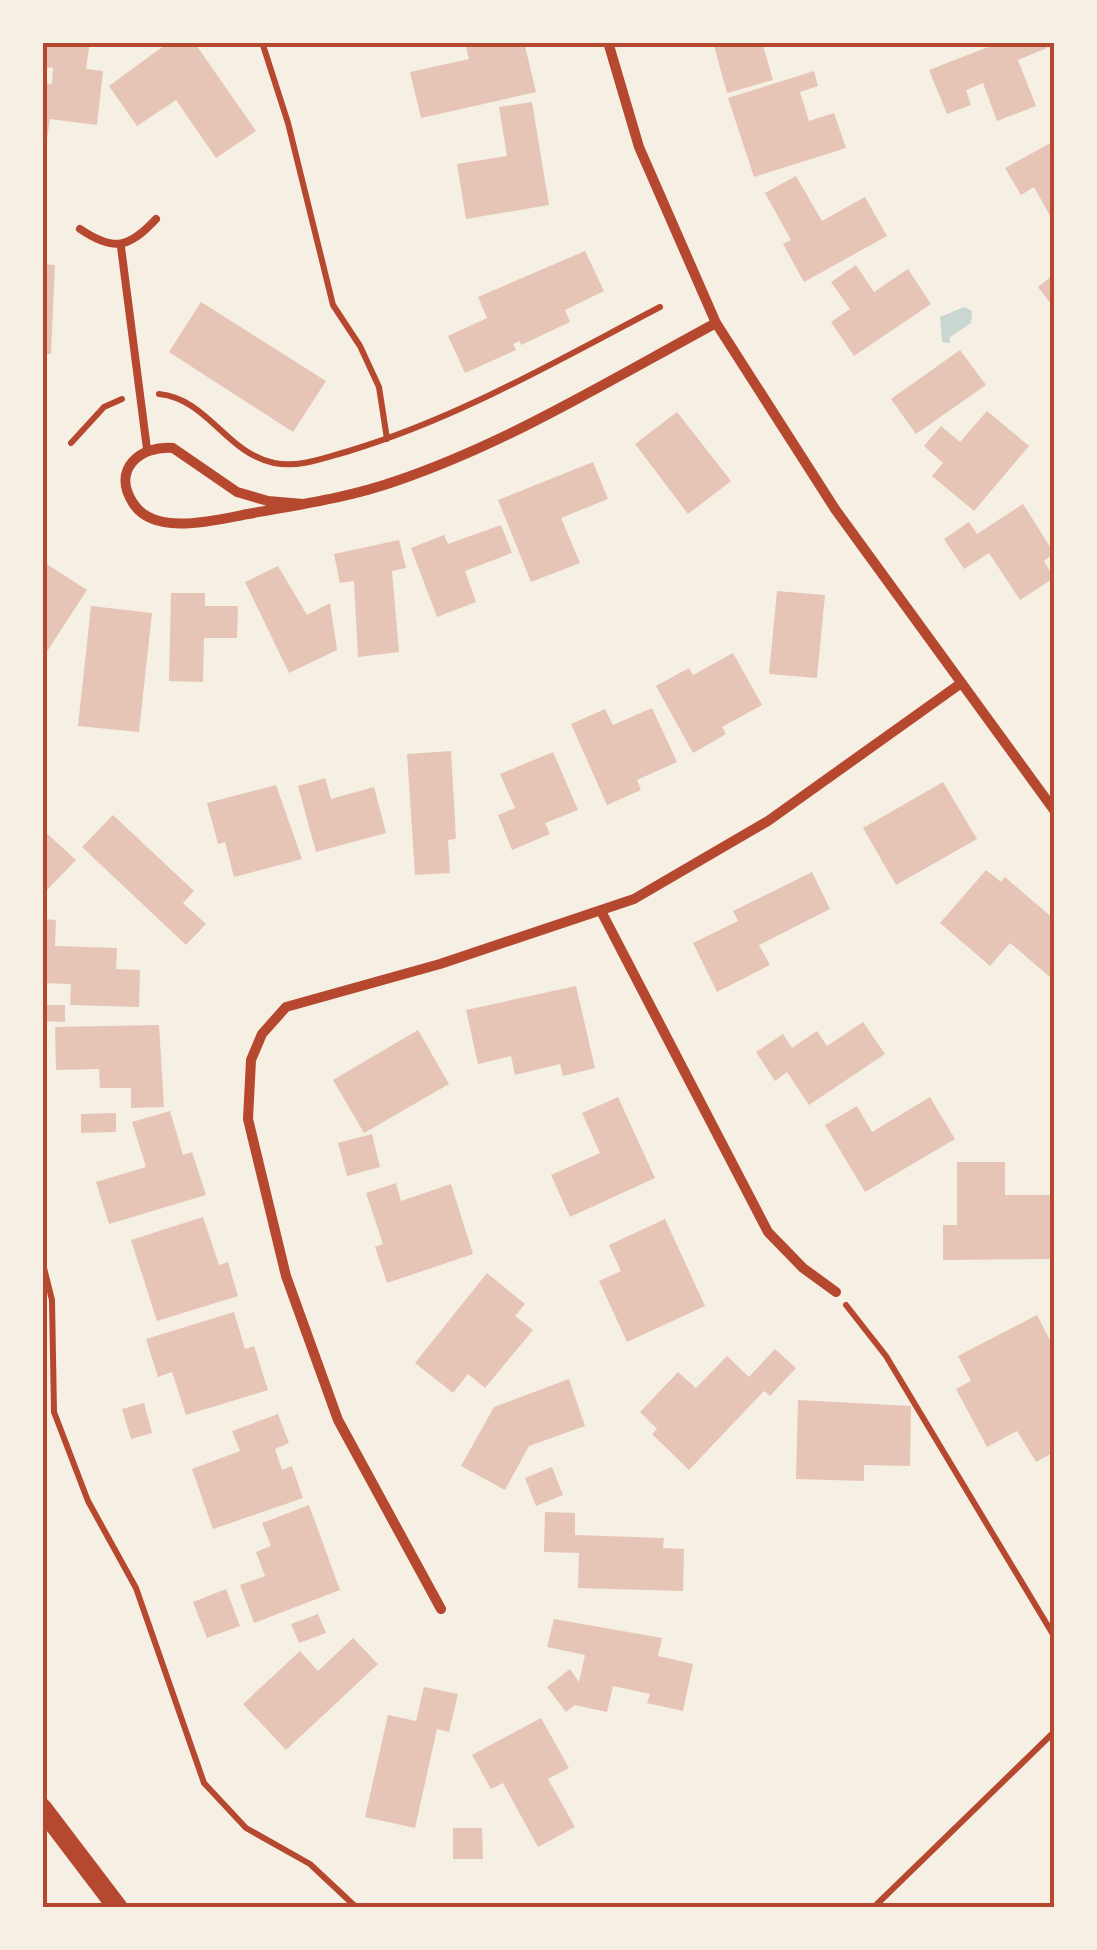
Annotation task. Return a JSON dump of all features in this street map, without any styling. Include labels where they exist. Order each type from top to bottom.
[{"type":"main road","points":[[42,1808],[118,1908]]},
{"type":"street","points":[[608,42],[639,147],[716,323],[835,510],[1054,810]]},
{"type":"street","points":[[303,504],[246,496],[180,449],[147,449],[128,466],[127,489],[139,510],[158,520],[222,519],[303,504],[393,482],[461,456],[716,323]]},
{"type":"street","points":[[440,1608],[338,1420],[286,1276],[248,1119],[251,1060],[262,1034],[286,1007],[602,913],[711,858],[960,684]]},
{"type":"street","points":[[602,913],[768,1232],[803,1268],[836,1292]]},
{"type":"lane","points":[[80,229],[108,245],[120,247],[138,238],[156,219]]},
{"type":"lane","points":[[120,247],[147,449]]},
{"type":"path","points":[[262,42],[288,123],[333,306],[360,346],[378,387],[387,440]]},
{"type":"path","points":[[71,443],[104,407],[140,395],[182,398],[240,449],[271,462],[304,463],[387,440],[476,404],[660,306]]},
{"type":"path","points":[[42,1260],[52,1300],[54,1412],[88,1502],[136,1588],[204,1784],[246,1828],[310,1864],[358,1908]]},
{"type":"path","points":[[836,1292],[886,1356],[1054,1636]]},
{"type":"path","points":[[873,1908],[1054,1732]]},
{"type":"shaded area","points":[[964,307],[972,311],[971,323],[950,337],[950,343],[942,342],[940,317]]},
{"type":"building","points":[[47,42],[90,42],[86,69],[103,71],[97,125],[50,119],[46,146],[42,146],[42,83],[52,84],[53,68],[43,67]]},
{"type":"building","points":[[169,42],[194,42],[256,131],[216,158],[176,100],[137,126],[109,86]]},
{"type":"building","points":[[465,42],[524,42],[536,92],[421,118],[410,72],[469,59]]},
{"type":"building","points":[[713,42],[762,42],[773,80],[727,93]]},
{"type":"building","points":[[1001,42],[1045,42],[1047,48],[1018,60],[1036,106],[997,121],[983,83],[966,90],[971,105],[947,114],[929,70]]},
{"type":"building","points":[[814,71],[818,86],[800,92],[809,121],[834,113],[846,148],[754,177],[728,98]]},
{"type":"building","points":[[532,102],[549,205],[466,219],[457,164],[507,156],[499,107]]},
{"type":"building","points":[[1054,141],[1054,223],[1034,187],[1021,195],[1005,168]]},
{"type":"building","points":[[796,176],[822,221],[865,197],[887,236],[804,282],[783,244],[791,240],[765,193]]},
{"type":"building","points":[[585,251],[604,291],[565,310],[570,322],[521,345],[520,341],[513,344],[516,350],[465,373],[448,336],[487,318],[478,297]]},
{"type":"building","points":[[42,264],[55,265],[51,354],[42,354]]},
{"type":"building","points":[[856,265],[874,292],[908,269],[931,304],[854,356],[831,322],[850,309],[831,282]]},
{"type":"building","points":[[1054,274],[1054,308],[1038,287]]},
{"type":"building","points":[[201,302],[326,381],[293,432],[169,352]]},
{"type":"building","points":[[960,350],[986,385],[916,434],[891,399]]},
{"type":"building","points":[[987,411],[1029,446],[974,511],[932,476],[943,463],[924,446],[941,426],[960,442]]},
{"type":"building","points":[[677,412],[731,481],[688,514],[635,444]]},
{"type":"building","points":[[593,462],[608,499],[561,518],[580,563],[531,582],[498,500]]},
{"type":"building","points":[[1023,504],[1054,553],[1044,561],[1054,578],[1020,600],[989,553],[964,569],[944,539],[969,522],[977,534]]},
{"type":"building","points":[[501,525],[512,553],[465,571],[476,602],[437,617],[411,548],[444,535],[448,544]]},
{"type":"building","points":[[399,540],[406,568],[392,571],[399,652],[358,657],[354,581],[340,583],[334,554]]},
{"type":"building","points":[[42,561],[87,590],[42,659]]},
{"type":"building","points":[[278,566],[307,615],[330,603],[337,650],[289,673],[245,582]]},
{"type":"building","points":[[777,591],[825,595],[817,678],[769,674]]},
{"type":"building","points":[[171,593],[205,593],[205,606],[238,606],[237,638],[204,638],[203,682],[169,681]]},
{"type":"building","points":[[91,606],[152,613],[139,732],[78,726]]},
{"type":"building","points":[[733,653],[762,705],[722,727],[726,734],[693,753],[656,686],[689,668],[693,675]]},
{"type":"building","points":[[652,708],[677,762],[637,780],[641,790],[607,805],[571,724],[605,709],[613,725]]},
{"type":"building","points":[[451,751],[456,839],[448,840],[450,873],[415,875],[407,754]]},
{"type":"building","points":[[553,752],[578,810],[545,823],[550,834],[512,850],[498,815],[515,808],[500,774]]},
{"type":"building","points":[[325,778],[331,799],[374,787],[386,833],[316,852],[298,786]]},
{"type":"building","points":[[943,782],[977,839],[896,885],[863,828]]},
{"type":"building","points":[[276,785],[302,859],[234,877],[225,842],[218,844],[207,803]]},
{"type":"building","points":[[113,815],[194,891],[183,903],[206,924],[186,945],[82,847]]},
{"type":"building","points":[[42,829],[76,860],[46,891],[42,887]]},
{"type":"building","points":[[986,870],[1001,882],[1005,877],[1054,919],[1054,971],[1050,977],[1010,943],[990,966],[940,923]]},
{"type":"building","points":[[812,872],[830,909],[759,945],[770,965],[717,992],[693,943],[738,921],[733,911]]},
{"type":"building","points":[[42,919],[56,920],[55,946],[117,948],[116,969],[140,970],[139,1007],[70,1005],[71,984],[42,983]]},
{"type":"building","points":[[576,986],[595,1068],[563,1076],[560,1064],[515,1075],[511,1056],[478,1064],[466,1010]]},
{"type":"building","points":[[42,1005],[65,1005],[65,1022],[42,1021]]},
{"type":"building","points":[[863,1022],[885,1054],[809,1105],[787,1072],[775,1081],[756,1052],[783,1034],[792,1048],[817,1031],[827,1046]]},
{"type":"building","points":[[159,1025],[164,1107],[131,1108],[131,1088],[100,1088],[99,1069],[56,1070],[55,1027]]},
{"type":"building","points":[[418,1030],[449,1084],[364,1133],[333,1080]]},
{"type":"building","points":[[618,1097],[655,1178],[570,1217],[551,1175],[600,1153],[582,1113]]},
{"type":"building","points":[[930,1097],[955,1139],[865,1192],[825,1125],[857,1106],[872,1132]]},
{"type":"building","points":[[170,1111],[183,1155],[192,1152],[206,1195],[109,1224],[96,1182],[146,1167],[132,1122]]},
{"type":"building","points":[[116,1113],[116,1132],[81,1133],[81,1114]]},
{"type":"building","points":[[372,1134],[380,1167],[347,1176],[338,1143]]},
{"type":"building","points":[[957,1162],[1005,1162],[1005,1195],[1054,1195],[1054,1259],[943,1260],[943,1225],[957,1225]]},
{"type":"building","points":[[396,1183],[401,1201],[451,1184],[473,1254],[387,1283],[375,1247],[383,1244],[366,1193]]},
{"type":"building","points":[[203,1217],[219,1265],[228,1262],[238,1296],[157,1321],[131,1240]]},
{"type":"building","points":[[665,1219],[705,1306],[627,1342],[599,1281],[621,1271],[609,1245]]},
{"type":"building","points":[[487,1273],[525,1304],[515,1316],[533,1330],[485,1388],[468,1374],[453,1393],[415,1363]]},
{"type":"building","points":[[234,1312],[245,1349],[254,1346],[268,1390],[186,1415],[172,1372],[158,1377],[146,1339]]},
{"type":"building","points":[[1037,1315],[1054,1348],[1054,1452],[1036,1462],[1017,1431],[987,1447],[956,1389],[971,1381],[958,1356]]},
{"type":"building","points":[[775,1349],[796,1368],[770,1396],[764,1391],[689,1470],[652,1434],[657,1429],[640,1412],[678,1372],[696,1388],[727,1356],[749,1377]]},
{"type":"building","points":[[569,1379],[585,1426],[529,1446],[505,1490],[461,1466],[494,1407]]},
{"type":"building","points":[[798,1400],[911,1406],[910,1466],[864,1465],[864,1481],[796,1479]]},
{"type":"building","points":[[144,1403],[152,1433],[131,1439],[122,1409]]},
{"type":"building","points":[[278,1414],[289,1443],[275,1449],[282,1470],[292,1466],[303,1498],[213,1529],[192,1469],[240,1451],[232,1431]]},
{"type":"building","points":[[552,1467],[563,1495],[536,1506],[525,1478]]},
{"type":"building","points":[[309,1505],[340,1590],[254,1623],[240,1585],[265,1576],[256,1552],[271,1546],[262,1523]]},
{"type":"building","points":[[545,1512],[575,1513],[575,1535],[664,1538],[663,1548],[684,1549],[683,1591],[578,1588],[579,1553],[544,1552]]},
{"type":"building","points":[[226,1589],[240,1626],[207,1638],[193,1602]]},
{"type":"building","points":[[318,1614],[326,1633],[299,1643],[291,1624]]},
{"type":"building","points":[[554,1619],[662,1638],[658,1656],[693,1664],[683,1711],[647,1703],[650,1694],[613,1686],[607,1712],[575,1705],[566,1712],[547,1687],[570,1669],[579,1682],[585,1655],[547,1647]]},
{"type":"building","points":[[353,1638],[378,1664],[286,1750],[243,1704],[300,1651],[318,1671]]},
{"type":"building","points":[[424,1687],[458,1694],[449,1732],[437,1729],[415,1828],[365,1817],[388,1715],[416,1721]]},
{"type":"building","points":[[541,1718],[569,1768],[548,1779],[575,1827],[538,1847],[503,1783],[491,1789],[472,1755]]},
{"type":"building","points":[[453,1828],[482,1828],[483,1859],[453,1859]]}]
